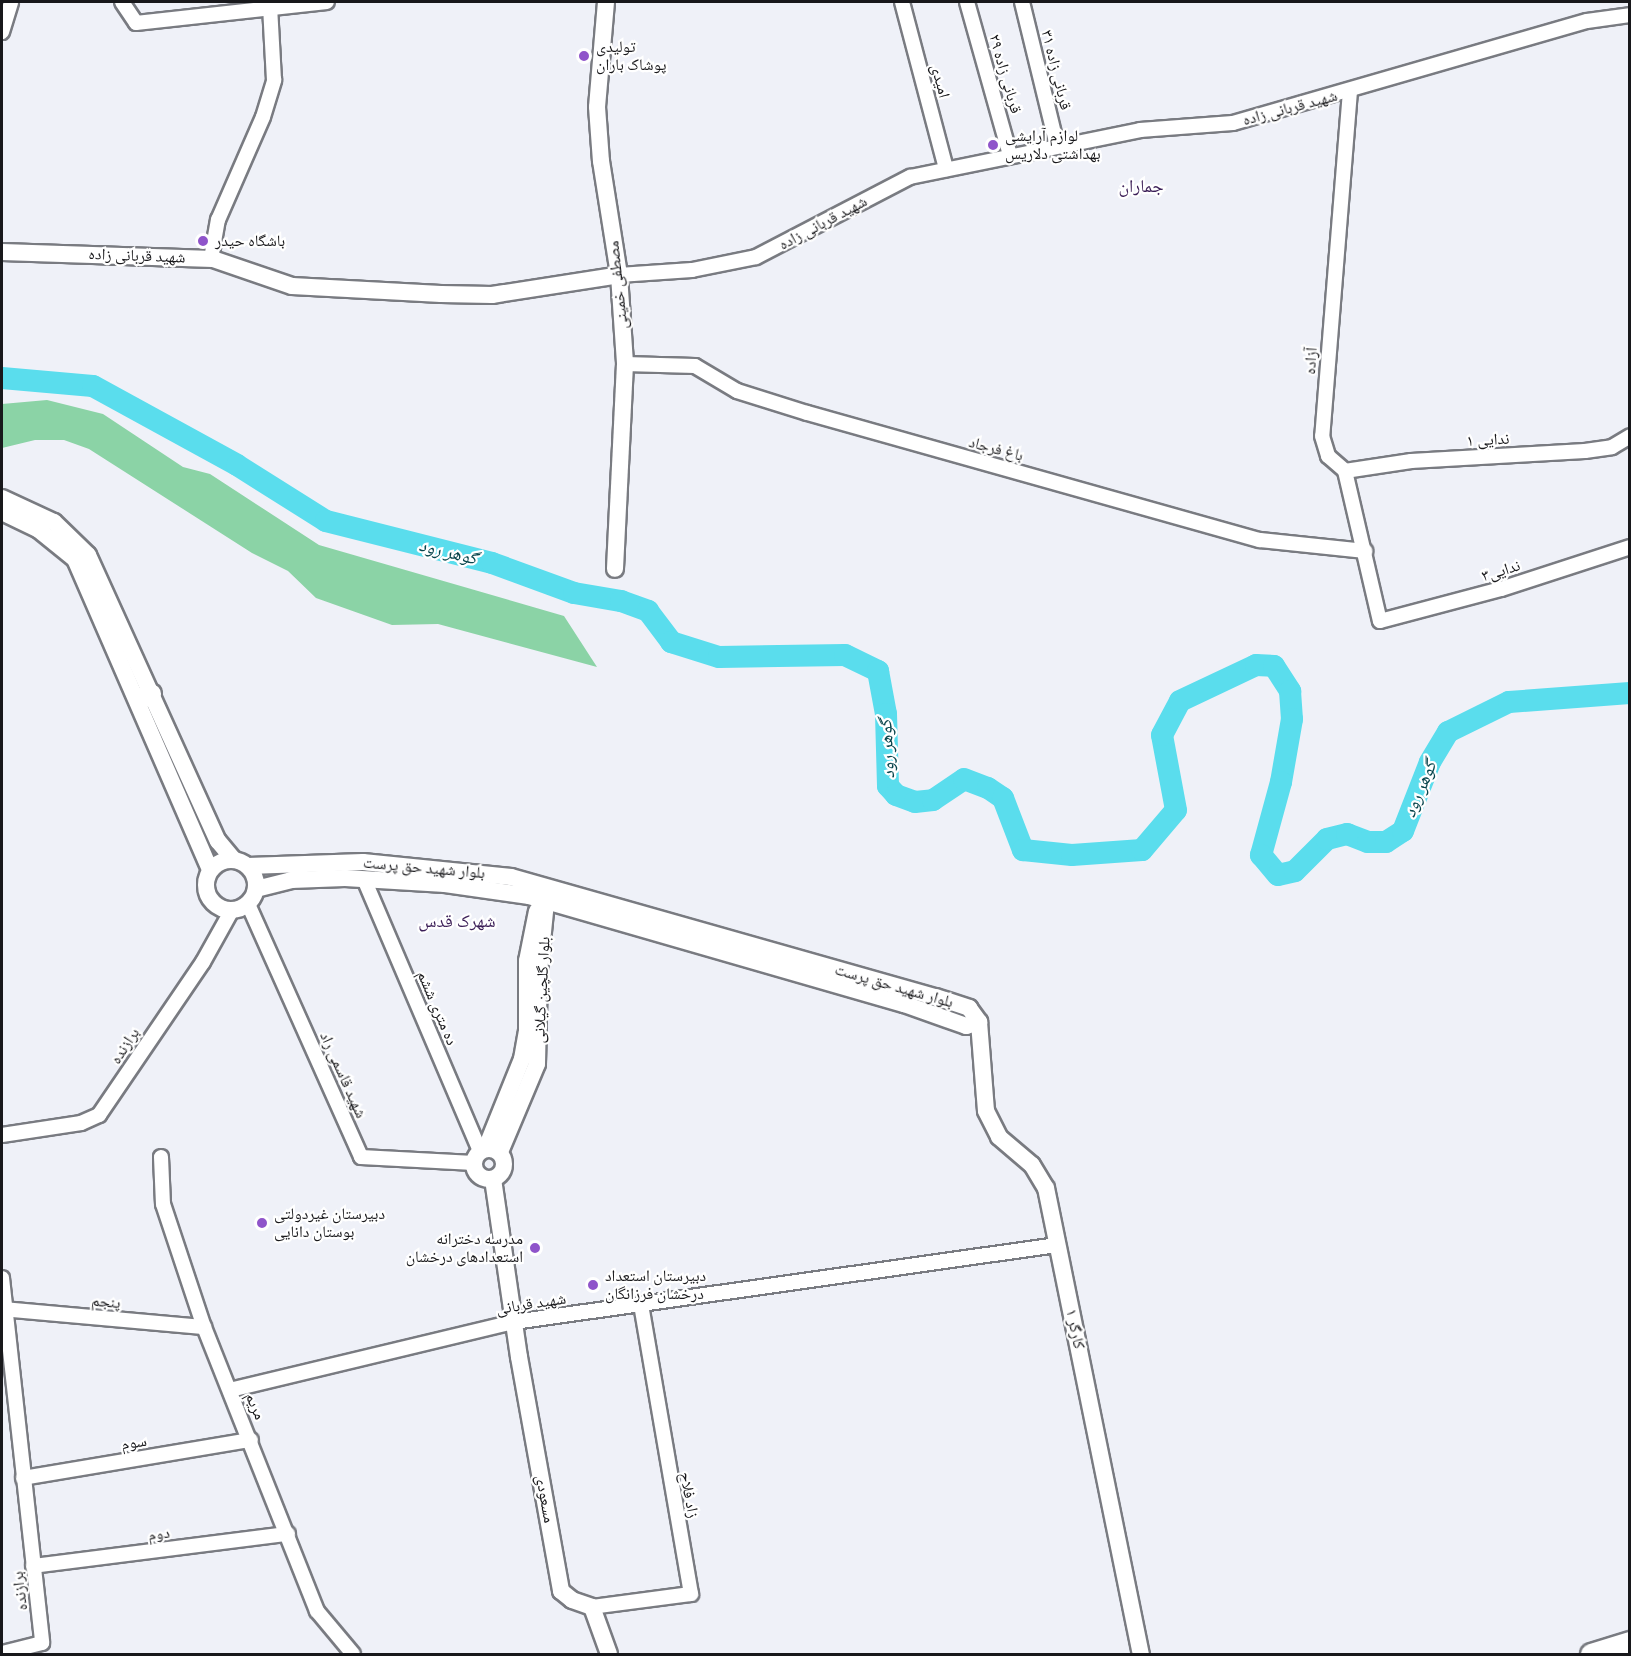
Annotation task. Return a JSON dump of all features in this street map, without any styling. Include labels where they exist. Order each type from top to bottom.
[{"type":"main road","points":[[1591,1654],[1629,1642]]},
{"type":"street","points":[[4,28],[11,2]]},
{"type":"street","points":[[122,2],[136,23],[327,2]]},
{"type":"street","name":"مصطفی خمینی","points":[[606,2],[597,107],[601,161],[619,275],[625,364],[615,569]]},
{"type":"street","name":"امیدی","points":[[902,2],[946,169]]},
{"type":"street","name":"قربانی زاده ۲۹","points":[[967,2],[1010,155]]},
{"type":"street","name":"قربانی زاده ۳۱","points":[[1022,2],[1057,146]]},
{"type":"street","points":[[211,259],[218,220],[233,179],[250,150],[274,80],[270,8]]},
{"type":"street","name":"شهید قربانی زاده","points":[[2,252],[211,259],[292,286],[448,295],[492,295],[619,275],[692,270],[756,257],[910,177],[1140,130],[1233,123],[1587,21],[1629,15]]},
{"type":"street","name":"آزاده","points":[[1350,91],[1322,436],[1328,456],[1345,471],[1380,621]]},
{"type":"street","name":"باغ فرجاد","points":[[625,364],[695,366],[737,391],[787,407],[1260,540],[1365,551]]},
{"type":"street","name":"ندایی ۱","points":[[1345,471],[1411,461],[1585,451],[1612,447],[1629,436]]},
{"type":"street","points":[[2,498],[54,522],[88,555],[145,696],[210,869],[205,884],[210,900],[245,901],[240,863],[218,840],[145,696],[75,560],[49,536],[2,512]]},
{"type":"street","name":"ندایی۳","points":[[1380,621],[1501,589],[1629,547]]},
{"type":"street","name":"بلوار شهید حق پرست","points":[[240,863],[363,862],[413,874],[546,893],[781,961],[966,1026],[980,1022]]},
{"type":"street","points":[[210,869],[240,863]]},
{"type":"street","name":"بلوار شهید حق پرست","points":[[245,901],[291,880],[364,879],[413,874]]},
{"type":"street","name":"ده متری ششم","points":[[364,879],[485,1154]]},
{"type":"street","name":"بلوار گلچین گیلانی","points":[[493,1179],[504,1170],[485,1154],[537,1064],[532,972],[537,910],[546,893]]},
{"type":"street","name":"برازنده","points":[[2,1135],[76,1124],[99,1115],[245,901]]},
{"type":"street","name":"شهید قاسمی راد","points":[[245,901],[361,1157],[485,1154]]},
{"type":"street","name":"کارگر ۱","points":[[980,1022],[986,1111],[999,1137],[1032,1166],[1046,1188],[1141,1654]]},
{"type":"street","points":[[485,1154],[477,1172],[493,1179],[514,1322]]},
{"type":"street","name":"مریم","points":[[161,1157],[163,1204],[204,1327],[251,1440],[317,1611],[353,1654]]},
{"type":"street","name":"شهید قربانی","points":[[230,1390],[514,1322],[1057,1245]]},
{"type":"street","name":"برازنده","points":[[2,1278],[3,1309],[42,1644],[2,1653]]},
{"type":"street","name":"زاد فلاح","points":[[592,1606],[691,1594],[641,1304]]},
{"type":"street","name":"پنجم","points":[[3,1309],[204,1327]]},
{"type":"street","name":"مسعودی","points":[[514,1322],[561,1591],[572,1600],[592,1606]]},
{"type":"street","name":"سوم","points":[[23,1478],[251,1440]]},
{"type":"street","name":"دوم","points":[[33,1566],[288,1534]]},
{"type":"street","points":[[592,1606],[609,1654]]},
{"type":"green space","points":[[47,400],[103,414],[183,467],[210,474],[319,545],[564,616],[597,667],[438,624],[392,625],[316,598],[288,571],[252,553],[89,449],[64,440],[35,440],[2,448],[2,404]]},
{"type":"waterway","name":"گوهر رود","points":[[2,378],[93,386],[237,465],[326,521],[492,563],[574,593],[621,601],[648,611],[671,642],[719,657],[845,655],[878,671],[886,714],[888,786],[896,795],[915,802],[933,800],[964,779],[988,788],[1003,798],[1023,850],[1072,855],[1142,850],[1176,810],[1162,735],[1180,701],[1256,665],[1274,666],[1290,691],[1292,719],[1281,782],[1261,855],[1278,875],[1295,871],[1327,839],[1347,834],[1368,842],[1386,842],[1403,831],[1430,762],[1448,732],[1509,702],[1630,693]]},
{"type":"place","name":"تولیدی پوشاک باران","points":[[584,56]]},
{"type":"place","name":"لوازم آرایشی بهداشتی دلاریس","points":[[993,145]]},
{"type":"place","name":"باشگاه حیدر","points":[[203,241]]},
{"type":"place","name":"دبیرستان غیردولتی بوستان دانایی","points":[[262,1223]]},
{"type":"place","name":"مدرسه دخترانه استعدادهای درخشان","points":[[535,1248]]},
{"type":"place","name":"دبیرستان استعداد درخشان فرزانگان","points":[[593,1285]]},
{"type":"district","name":"جماران","points":[[1141,186]]},
{"type":"district","name":"شهرک قدس","points":[[457,921]]}]
